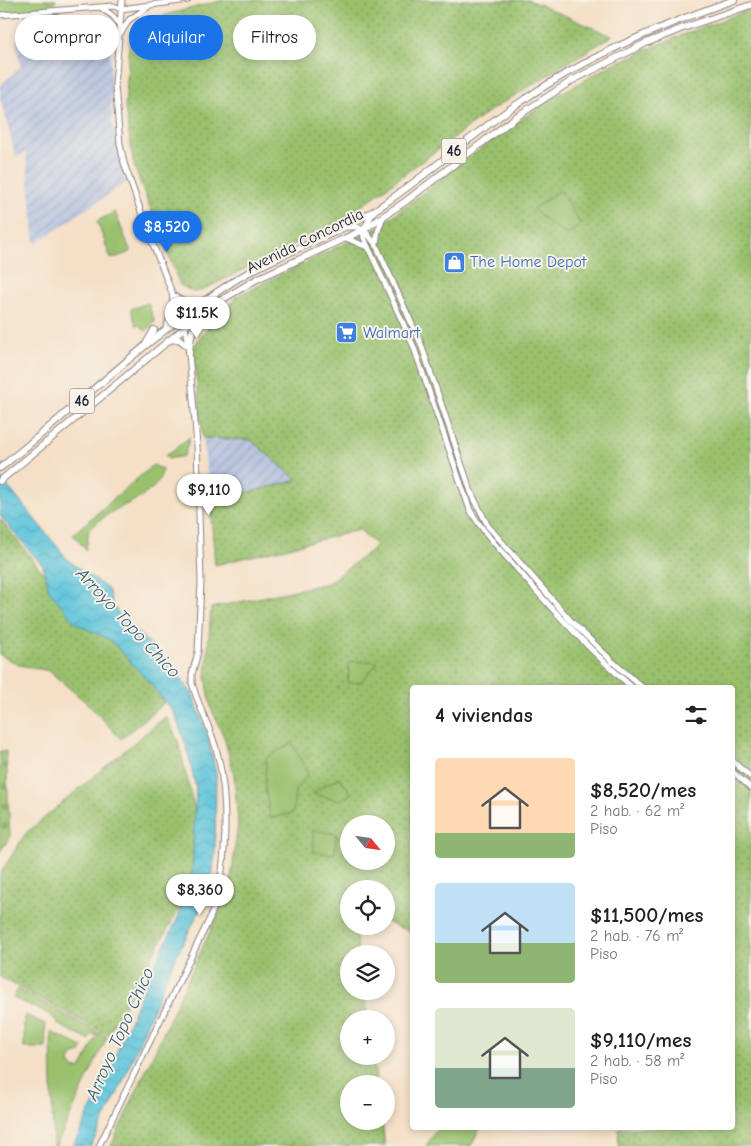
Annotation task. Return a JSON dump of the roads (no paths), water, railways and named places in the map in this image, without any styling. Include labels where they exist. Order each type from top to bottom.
[{"type":"main road","name":"Avenida Concordia","points":[[2,480],[168,340],[183,321],[203,302],[250,272],[345,228],[375,210],[493,121],[555,79],[594,57],[658,28],[734,0]]},
{"type":"main road","name":"Avenida Concordia","points":[[0,468],[164,332],[257,279],[363,230],[406,201],[503,126],[573,80],[646,43],[683,28],[751,5]]},
{"type":"main road","points":[[173,296],[185,303],[203,302]]},
{"type":"main road","points":[[164,332],[173,314],[173,296]]},
{"type":"main road","points":[[157,349],[160,342],[211,297]]},
{"type":"main road","points":[[189,350],[192,331],[206,309]]},
{"type":"main road","points":[[144,348],[154,330]]},
{"type":"main road","points":[[168,340],[179,339],[189,350]]},
{"type":"street","points":[[114,6],[122,0],[127,0]]},
{"type":"street","points":[[119,32],[122,0]]},
{"type":"street","points":[[0,15],[114,6],[121,9],[188,0]]},
{"type":"street","points":[[119,36],[128,20],[151,5]]},
{"type":"street","points":[[100,7],[113,16],[120,25]]},
{"type":"street","points":[[100,1146],[216,904],[221,882],[224,812],[220,765],[213,738],[192,683],[192,674],[198,652],[201,581],[197,445],[189,350],[183,321],[132,187],[120,144],[116,85],[117,60]]},
{"type":"street","points":[[375,210],[369,217],[363,230],[364,238],[413,345],[470,510],[476,520],[568,627],[630,685]]},
{"type":"street","points":[[376,245],[383,217]]},
{"type":"street","points":[[345,228],[352,227],[363,230],[376,245],[420,344],[471,492],[488,526],[571,621],[613,662],[640,685]]},
{"type":"street","points":[[346,238],[368,247]]},
{"type":"street","points":[[735,764],[751,777]]},
{"type":"street","points":[[735,775],[751,788]]},
{"type":"water","name":"Arroyo Topo Chico","points":[[0,477],[70,562],[108,589],[113,605],[119,614],[170,664],[193,695],[207,734],[216,774],[215,852],[213,871],[205,900],[168,973],[121,1086],[91,1146],[73,1146],[104,1082],[148,978],[178,918],[192,874],[196,789],[186,744],[174,713],[150,683],[110,640],[74,621],[49,590],[43,566],[0,516]]},
{"type":"place","name":"The Home Depot","points":[[454,262]]},
{"type":"place","name":"Walmart","points":[[347,333]]}]
